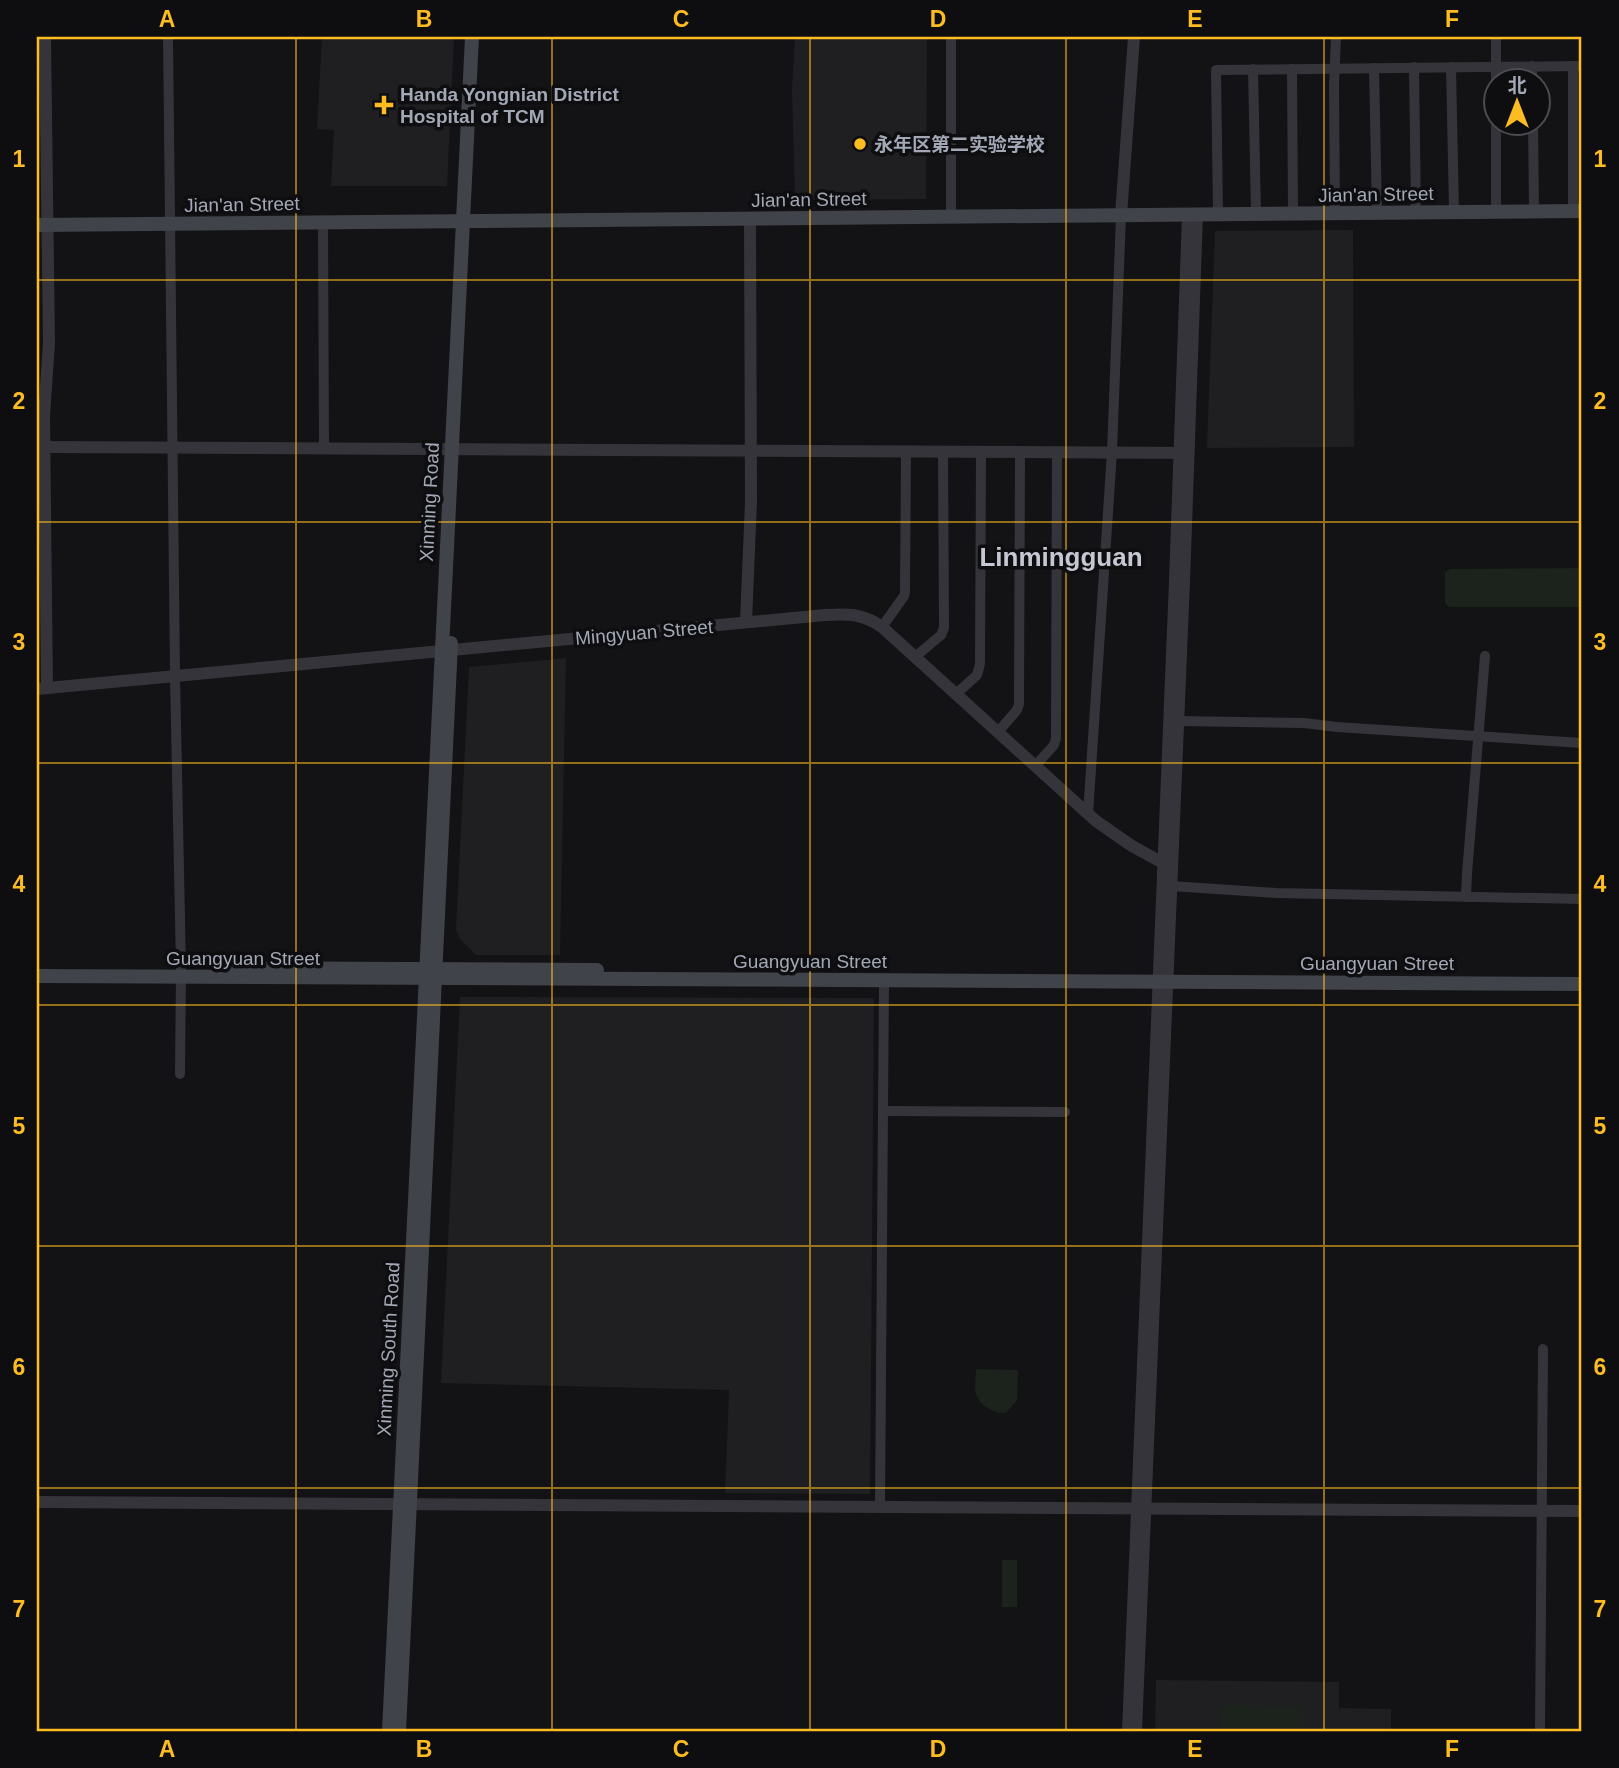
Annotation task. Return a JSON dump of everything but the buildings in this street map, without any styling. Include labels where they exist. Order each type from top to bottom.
[{"type":"main road","name":"Xinming Road","points":[[431,974],[467,221],[472,37]]},
{"type":"main road","name":"Xinming Road","points":[[467,221],[481,37]]},
{"type":"main road","name":"Jian'an Street","points":[[42,225],[1578,211]]},
{"type":"main road","name":"Guangyuan Street","points":[[37,967],[181,973]]},
{"type":"main road","name":"Guangyuan Street","points":[[37,976],[181,973],[1582,975]]},
{"type":"main road","name":"Guangyuan Street","points":[[431,974],[884,980],[1163,976],[1582,984]]},
{"type":"main road","name":"Xinming South Road","points":[[389,1731],[405,1503],[431,974]]},
{"type":"main road","name":"Xinming South Road","points":[[399,1731],[405,1503]]},
{"type":"street","points":[[42,688],[44,412],[49,343],[42,225],[45,37]]},
{"type":"street","points":[[168,37],[181,973],[180,1074]]},
{"type":"street","points":[[951,37],[951,217]]},
{"type":"street","points":[[1088,814],[1112,453],[1121,215],[1134,37]]},
{"type":"street","points":[[1335,213],[1336,37]]},
{"type":"street","points":[[1495,66],[1496,37]]},
{"type":"street","points":[[1218,214],[1216,70],[1482,66]]},
{"type":"street","points":[[1552,66],[1577,66],[1578,211]]},
{"type":"street","points":[[1414,67],[1416,213]]},
{"type":"street","points":[[1451,67],[1454,212]]},
{"type":"street","points":[[1374,68],[1377,213]]},
{"type":"street","points":[[1253,69],[1256,214]]},
{"type":"street","points":[[1292,69],[1293,214]]},
{"type":"street","points":[[1495,136],[1496,212]]},
{"type":"street","points":[[1533,136],[1534,212]]},
{"type":"street","points":[[1128,1731],[1141,1508],[1163,976],[1163,863],[1193,215]]},
{"type":"street","points":[[747,622],[751,502],[750,219]]},
{"type":"street","points":[[323,222],[324,449]]},
{"type":"street","points":[[44,447],[1184,453]]},
{"type":"street","points":[[882,627],[905,592],[906,451]]},
{"type":"street","points":[[915,657],[941,635],[944,628],[943,452]]},
{"type":"street","points":[[957,694],[977,675],[981,664],[981,452]]},
{"type":"street","points":[[998,732],[1019,704],[1020,452]]},
{"type":"street","points":[[1035,766],[1054,745],[1056,738],[1057,452]]},
{"type":"street","points":[[1163,976],[1171,886],[1178,722],[1184,453]]},
{"type":"street","name":"Mingyuan Street","points":[[42,688],[747,622],[847,614],[860,616],[882,627],[1088,814],[1121,839],[1163,863]]},
{"type":"street","points":[[1466,897],[1485,656]]},
{"type":"street","points":[[1178,722],[1304,723],[1582,743]]},
{"type":"street","points":[[1171,886],[1276,893],[1582,900]]},
{"type":"street","points":[[880,1506],[884,980]]},
{"type":"street","points":[[883,1111],[1065,1112]]},
{"type":"street","points":[[1540,1731],[1543,1349]]},
{"type":"street","points":[[37,1502],[1582,1511]]},
{"type":"street","points":[[1136,1731],[1141,1508]]},
{"type":"shaded area","name":"Handa Yongnian District Hospital of TCM","points":[[322,37],[454,37],[447,186],[331,186],[334,130],[317,129]]},
{"type":"shaded area","name":"永年区第二实验学校","points":[[795,37],[927,37],[926,199],[795,200],[792,89]]},
{"type":"shaded area","points":[[1353,230],[1354,447],[1207,448],[1215,231]]},
{"type":"shaded area","points":[[1582,568],[1582,607],[1449,607],[1445,603],[1445,572],[1450,569]]},
{"type":"shaded area","points":[[566,658],[560,955],[476,955],[460,939],[456,930],[469,667]]},
{"type":"shaded area","points":[[460,997],[874,998],[870,1494],[725,1493],[729,1390],[441,1383]]},
{"type":"shaded area","points":[[976,1369],[1018,1370],[1017,1400],[1006,1413],[988,1408],[978,1398],[975,1389]]},
{"type":"shaded area","points":[[1002,1560],[1017,1560],[1017,1607],[1002,1607]]},
{"type":"shaded area","points":[[1156,1680],[1339,1682],[1339,1708],[1391,1709],[1391,1731],[1155,1731]]},
{"type":"shaded area","points":[[1225,1705],[1298,1706],[1303,1709],[1303,1731],[1221,1731],[1221,1709]]},
{"type":"place","name":"Handa Yongnian District Hospital of TCM","points":[[384,105]]},
{"type":"place","name":"永年区第二实验学校","points":[[860,144]]},
{"type":"district","name":"Linmingguan","points":[[1061,557]]}]
